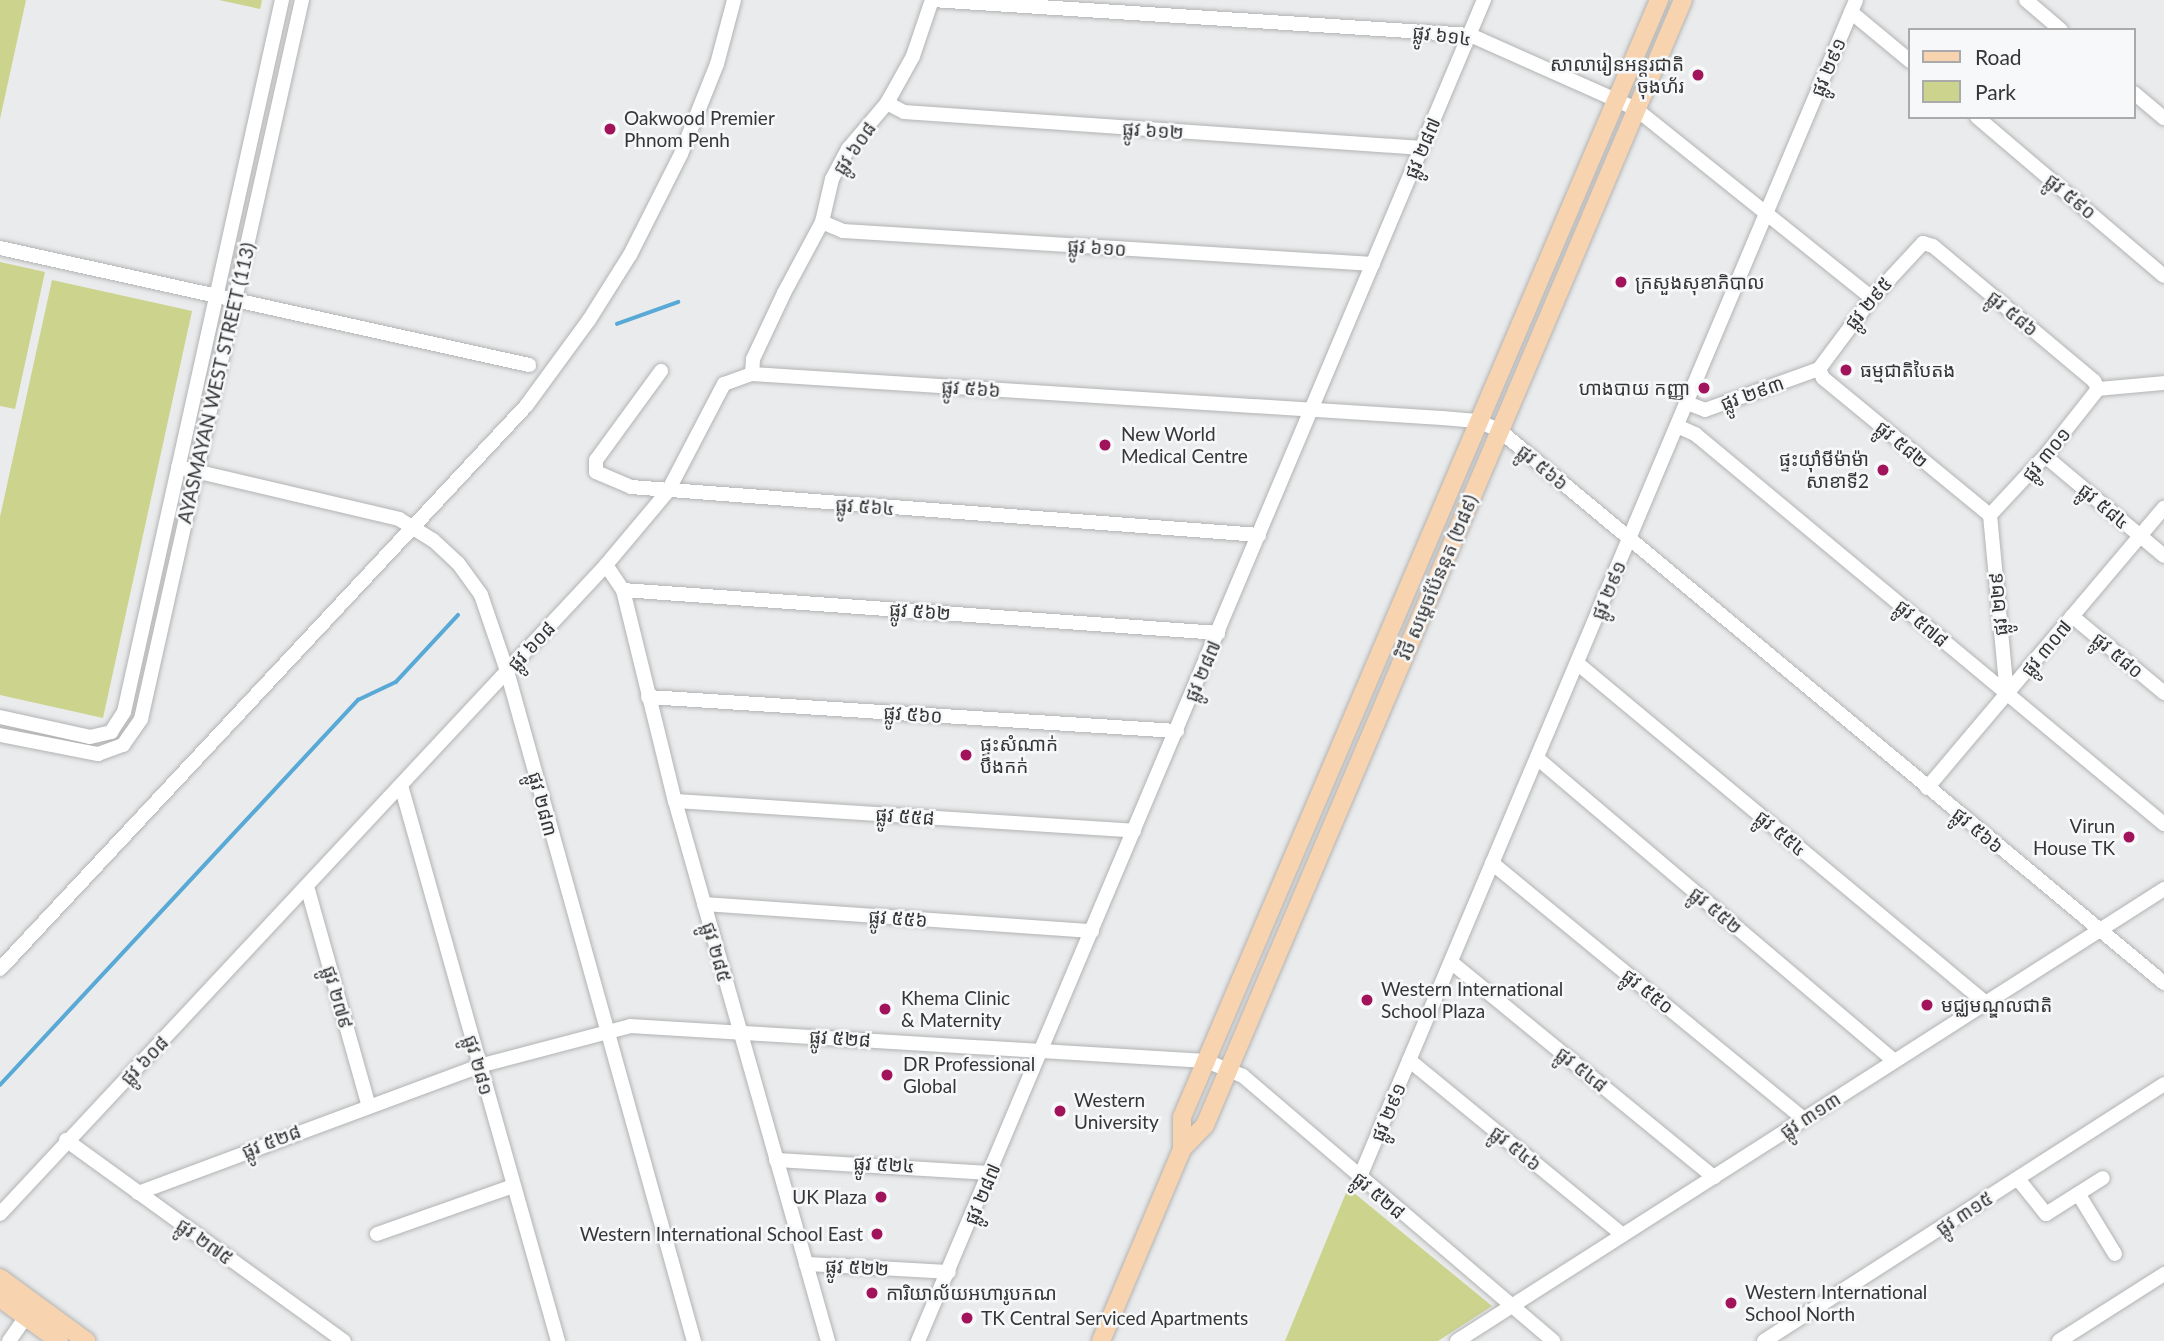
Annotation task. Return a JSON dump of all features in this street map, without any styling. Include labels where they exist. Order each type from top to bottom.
[{"type":"main road","name":"វិថី សម្តេចប៉ែននុត (២៨៩)","points":[[1182,1149],[1182,1117],[1414,567],[1659,0]]},
{"type":"main road","name":"វិថី សម្តេចប៉ែននុត (២៨៩)","points":[[1101,1341],[1182,1149],[1205,1125],[1684,0]]},
{"type":"main road","points":[[1553,244],[1574,254]]},
{"type":"main road","points":[[1414,567],[1437,577]]},
{"type":"main road","points":[[0,1278],[59,1341]]},
{"type":"main road","points":[[0,1298],[31,1310],[86,1341]]},
{"type":"street","name":"AYASMAYAN WEST STREET (113)","points":[[0,718],[101,736],[111,732],[124,712],[282,0]]},
{"type":"street","name":"AYASMAYAN WEST STREET (113)","points":[[0,735],[85,754],[108,752],[133,735],[141,719],[302,0]]},
{"type":"street","points":[[0,969],[526,406],[589,320],[630,255],[687,141],[717,64],[734,0]]},
{"type":"street","name":"ផ្លូវ ៦១៤","points":[[932,0],[1469,35],[1616,97],[1636,109],[1872,298]]},
{"type":"street","name":"ផ្លូវ ៦០៨","points":[[0,1214],[66,1140],[402,789],[606,565],[668,491],[724,384],[752,374],[753,359],[822,222],[841,162],[887,103],[913,56],[932,0]]},
{"type":"street","name":"ផ្លូវ ២៨៧","points":[[918,1341],[991,1174],[1484,0]]},
{"type":"street","points":[[2026,0],[2059,28]]},
{"type":"street","points":[[1854,6],[1909,60]]},
{"type":"street","name":"ផ្លូវ ២៩១","points":[[1359,1179],[1854,6]]},
{"type":"street","points":[[2136,95],[2164,118]]},
{"type":"street","name":"ផ្លូវ ៦១២","points":[[887,103],[904,112],[1422,148]]},
{"type":"street","name":"ផ្លូវ ៥៩០","points":[[1979,119],[2164,276]]},
{"type":"street","points":[[242,182],[260,187]]},
{"type":"street","name":"ផ្លូវ ៦១០","points":[[822,222],[843,231],[1373,264]]},
{"type":"street","name":"ផ្លូវ ២៩៥","points":[[1819,369],[1821,360],[1872,298],[1923,243]]},
{"type":"street","name":"ផ្លូវ ៥៨៦","points":[[1923,243],[1933,246],[2094,381],[2098,389]]},
{"type":"street","points":[[0,248],[529,365]]},
{"type":"street","name":"ផ្លូវ ២៩៣","points":[[1687,403],[1705,410],[1819,369]]},
{"type":"street","name":"ផ្លូវ ៥៨២","points":[[1819,369],[1990,515]]},
{"type":"street","name":"ផ្លូវ ៥៦៤","points":[[661,371],[596,460],[596,472],[631,487],[668,491],[1259,535]]},
{"type":"street","name":"ផ្លូវ ៥៦៦","points":[[752,374],[1477,421],[1499,430],[2164,983]]},
{"type":"street","points":[[2098,389],[2164,383]]},
{"type":"street","name":"ផ្លូវ ៣០១","points":[[1990,515],[2045,456],[2098,389]]},
{"type":"street","points":[[1695,434],[1705,410]]},
{"type":"street","name":"ផ្លូវ ៥៧៨","points":[[1677,426],[1695,434],[2164,824]]},
{"type":"street","name":"ផ្លូវ ៥៨៤","points":[[2045,456],[2164,556]]},
{"type":"street","name":"ផ្លូវ ២៨៣","points":[[178,467],[399,519],[414,527],[458,563],[481,595],[507,671],[605,1030],[694,1341]]},
{"type":"street","name":"ផ្លូវ ៣០៧","points":[[1927,788],[2164,508]]},
{"type":"street","name":"ផ្លូវ ២២៩","points":[[1990,515],[2007,694]]},
{"type":"street","name":"ផ្លូវ ២៨៥","points":[[606,565],[622,590],[675,801],[828,1341]]},
{"type":"street","name":"ផ្លូវ ៥៦២","points":[[622,590],[1218,633]]},
{"type":"street","points":[[150,594],[168,598]]},
{"type":"street","name":"ផ្លូវ ៥៨០","points":[[2072,617],[2164,693]]},
{"type":"street","name":"ផ្លូវ ៥៥៤","points":[[1577,663],[1986,1003]]},
{"type":"street","name":"ផ្លូវ ៥៦០","points":[[648,696],[1177,731]]},
{"type":"street","name":"ផ្លូវ ៥៥២","points":[[1537,758],[1894,1061]]},
{"type":"street","name":"ផ្លូវ ២៨១","points":[[402,789],[558,1341]]},
{"type":"street","name":"ផ្លូវ ៥៥៨","points":[[675,801],[1135,831]]},
{"type":"street","name":"ផ្លូវ ៥៥០","points":[[1492,863],[1804,1119]]},
{"type":"street","name":"ផ្លូវ ៣១៣","points":[[1457,1341],[2164,889]]},
{"type":"street","name":"ផ្លូវ ២៧៩","points":[[307,890],[368,1104]]},
{"type":"street","name":"ផ្លូវ ៥៥៦","points":[[704,904],[1093,931]]},
{"type":"street","name":"ផ្លូវ ៥៤៨","points":[[1451,962],[1714,1177]]},
{"type":"street","name":"ផ្លូវ ៥២៨","points":[[138,1193],[368,1104],[479,1066],[605,1030],[631,1026],[739,1030],[1041,1053],[1206,1061],[1243,1076],[1359,1179],[1553,1341]]},
{"type":"street","name":"ផ្លូវ ៥៤៦","points":[[1409,1060],[1623,1235]]},
{"type":"street","name":"ផ្លូវ ៣១៥","points":[[1763,1341],[2164,1084]]},
{"type":"street","name":"ផ្លូវ ២៧៥","points":[[66,1140],[344,1341]]},
{"type":"street","name":"ផ្លូវ ៥២៤","points":[[776,1160],[991,1174]]},
{"type":"street","points":[[2018,1179],[2046,1214],[2103,1178]]},
{"type":"street","points":[[377,1234],[513,1186]]},
{"type":"street","points":[[2079,1195],[2115,1254]]},
{"type":"street","name":"ផ្លូវ ៥២២","points":[[806,1265],[949,1272]]},
{"type":"street","points":[[2068,1339],[2162,1275],[2164,1292]]},
{"type":"street","points":[[9,1341],[31,1310]]},
{"type":"green space","points":[[0,0],[26,0],[0,119]]},
{"type":"green space","points":[[219,0],[262,0],[260,9]]},
{"type":"green space","points":[[0,262],[45,272],[15,409],[0,406]]},
{"type":"green space","points":[[52,280],[192,311],[103,718],[0,695],[0,517]]},
{"type":"green space","points":[[1348,1188],[1492,1306],[1438,1341],[1285,1341]]},
{"type":"waterway","points":[[617,324],[678,302]]},
{"type":"waterway","points":[[0,1085],[358,700],[396,682],[458,615]]},
{"type":"place","name":"សាលារៀនអន្តរជាតិ ចុងហ័រ","points":[[1698,75]]},
{"type":"place","name":"Oakwood Premier Phnom Penh","points":[[610,129]]},
{"type":"place","name":"ក្រសួងសុខាភិបាល","points":[[1621,282]]},
{"type":"place","name":"ធម្មជាតិបៃតង","points":[[1846,370]]},
{"type":"place","name":"ហាងបាយ កញ្ញា","points":[[1704,388]]},
{"type":"place","name":"New World Medical Centre","points":[[1105,445]]},
{"type":"place","name":"ផ្ទះយ៉ាំមីម៉ាម៉ា សាខាទី2","points":[[1883,470]]},
{"type":"place","name":"ផ្ទះសំណាក់ បឹងកក់","points":[[966,755]]},
{"type":"place","name":"Virun House TK","points":[[2129,837]]},
{"type":"place","name":"Western International School Plaza","points":[[1367,1000]]},
{"type":"place","name":"មជ្ឈមណ្ឌលជាតិ","points":[[1927,1005]]},
{"type":"place","name":"Khema Clinic & Maternity","points":[[885,1009]]},
{"type":"place","name":"DR Professional Global","points":[[887,1075]]},
{"type":"place","name":"Western University","points":[[1060,1111]]},
{"type":"place","name":"UK Plaza","points":[[881,1197]]},
{"type":"place","name":"Western International School East","points":[[877,1234]]},
{"type":"place","name":"ការិយាល័យអហារូបកណ","points":[[872,1293]]},
{"type":"place","name":"Western International School North","points":[[1731,1303]]},
{"type":"place","name":"TK Central Serviced Apartments","points":[[967,1318]]}]
